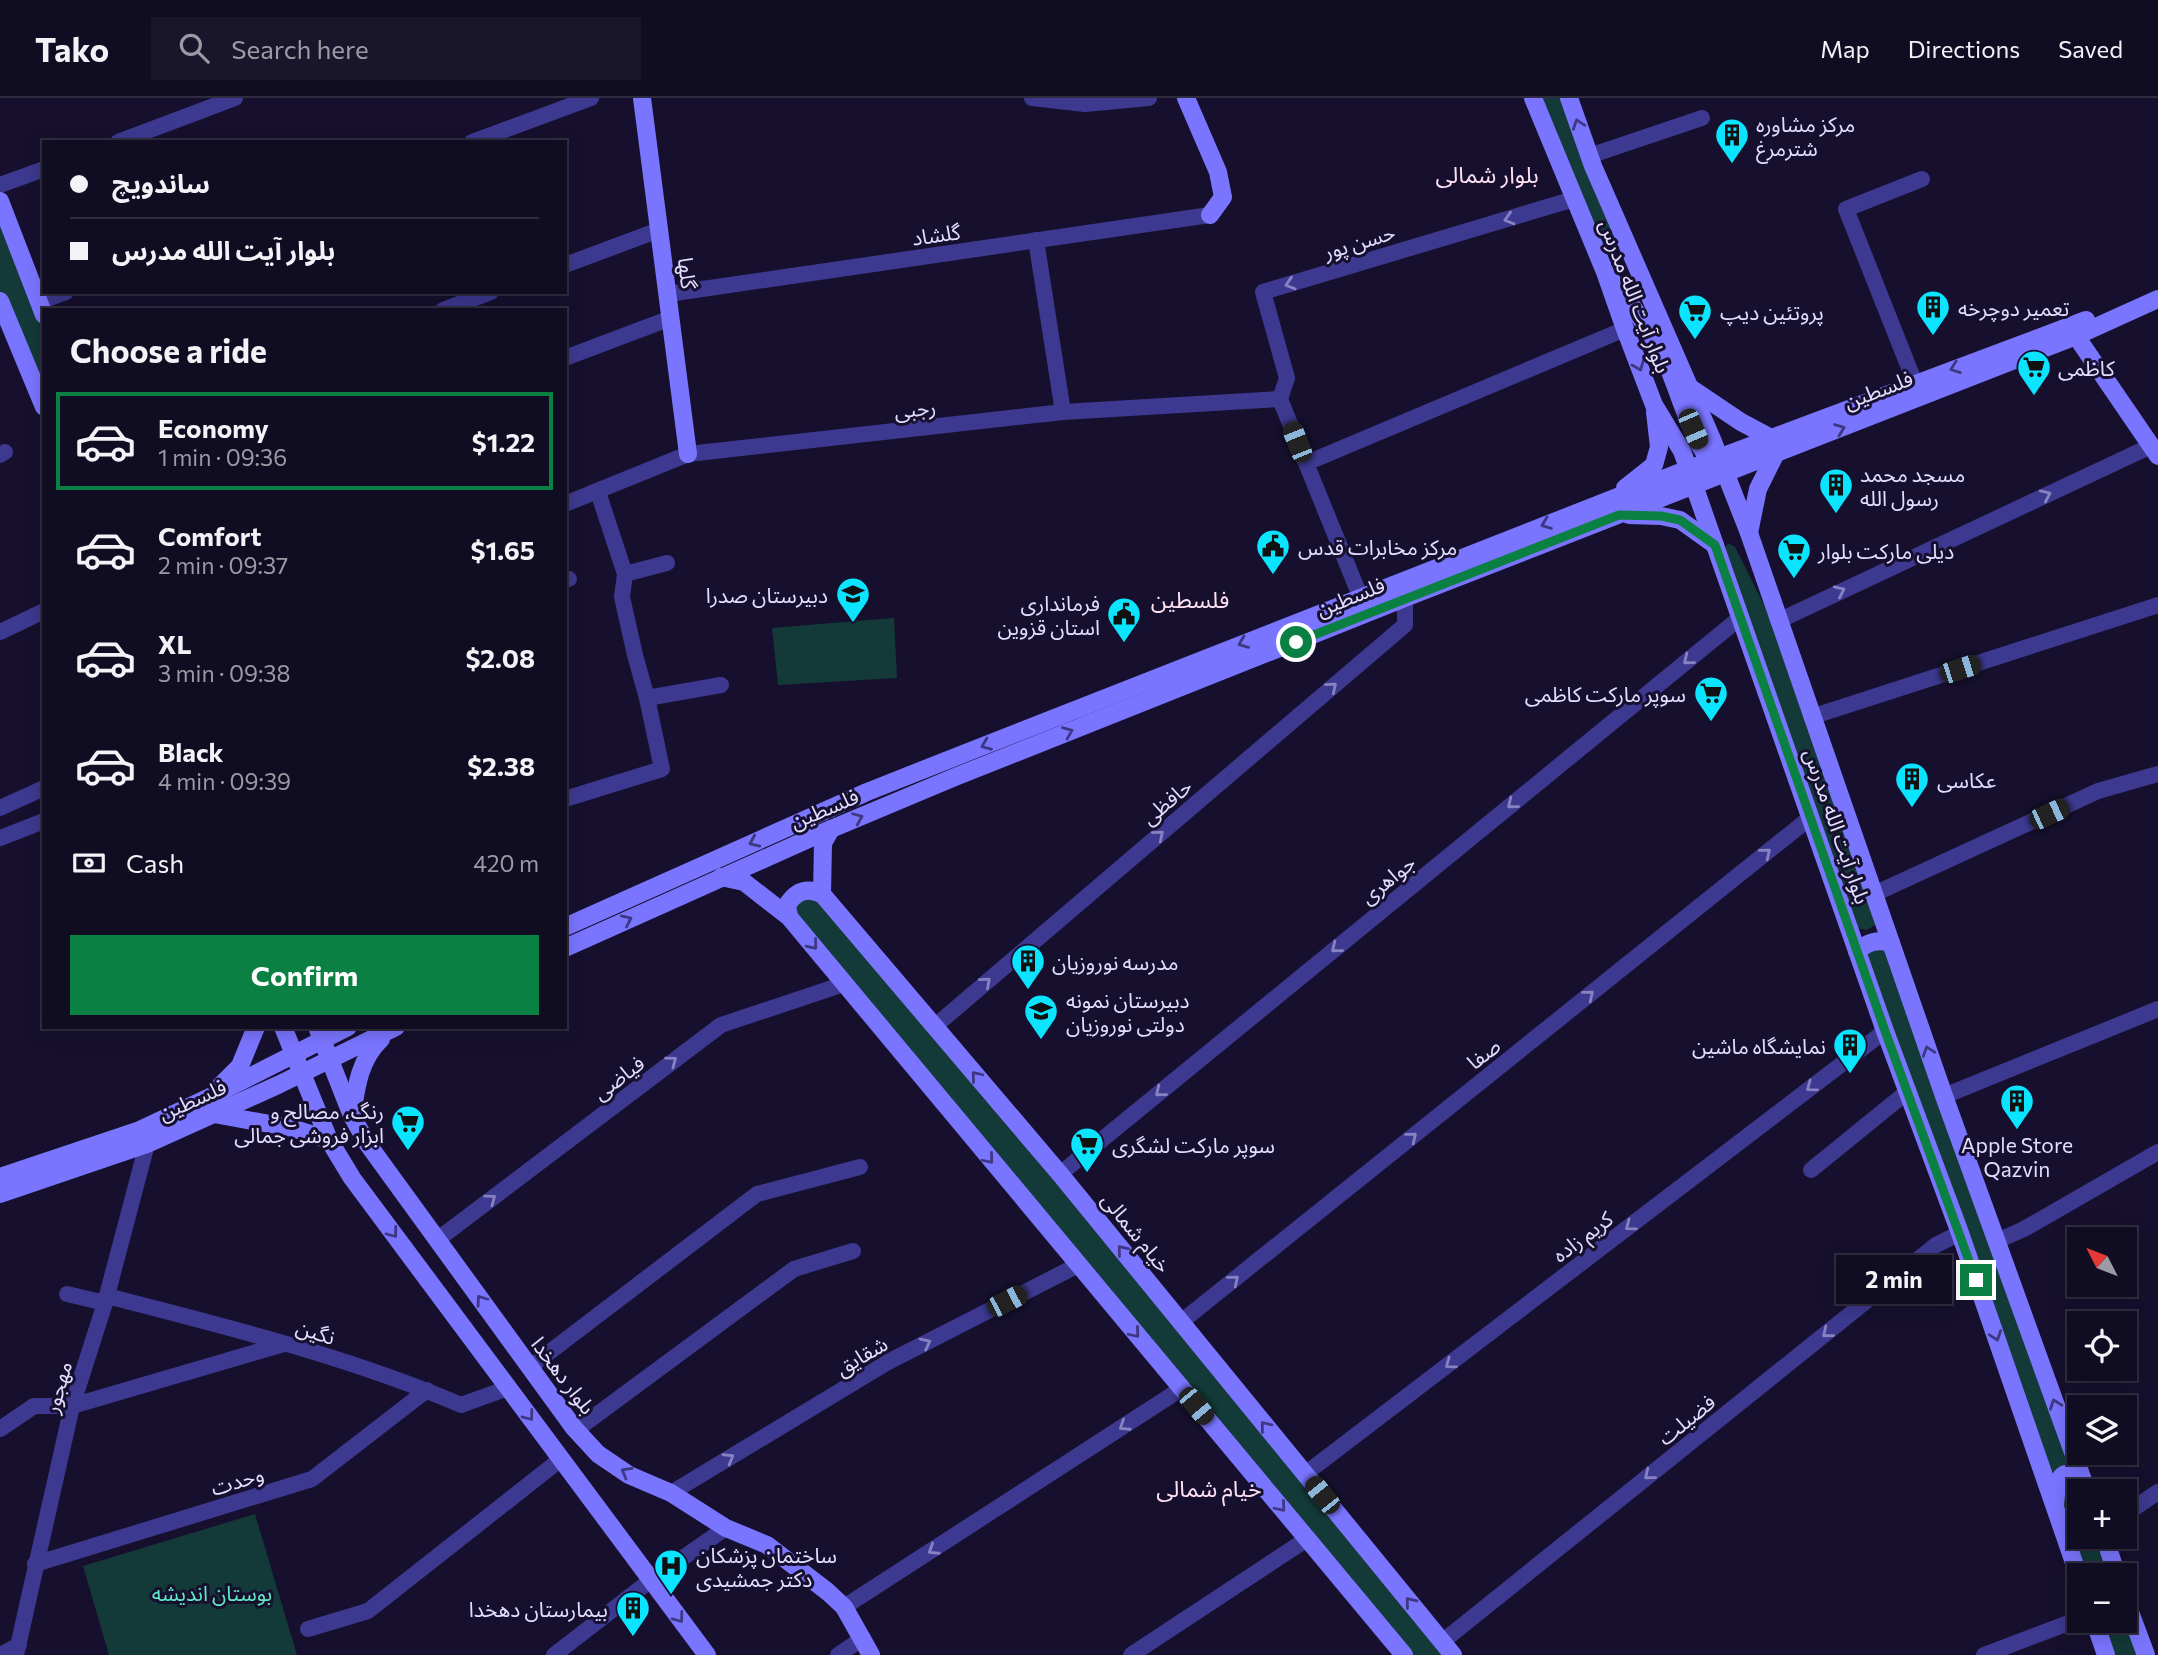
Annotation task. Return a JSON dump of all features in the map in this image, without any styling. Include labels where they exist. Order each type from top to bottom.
[{"type":"main road","name":"گلها","points":[[642,98],[688,454]]},
{"type":"main road","points":[[1186,98],[1218,172],[1223,197],[1210,215]]},
{"type":"main road","name":"بلوار آیت الله مدرس","points":[[1533,98],[1605,272],[1654,405],[1682,451],[1688,469]]},
{"type":"main road","name":"بلوار آیت الله مدرس","points":[[1569,98],[1591,161],[1689,387],[1711,478],[1715,545],[1885,1031],[1960,1233],[2074,1563]]},
{"type":"main road","points":[[1567,180],[1604,253],[1615,254],[1619,247],[1591,161]]},
{"type":"main road","points":[[0,201],[41,309]]},
{"type":"main road","points":[[1605,272],[1631,304],[1665,359],[1759,594],[1790,657]]},
{"type":"main road","name":"فلسطین","points":[[567,926],[867,792],[1360,596],[1614,507],[1711,478],[1773,446],[1915,383],[2076,323],[2158,299]]},
{"type":"main road","name":"فلسطین","points":[[1773,446],[2076,336],[2158,299]]},
{"type":"main road","points":[[0,301],[42,402]]},
{"type":"main road","points":[[2076,336],[2155,451]]},
{"type":"main road","points":[[1689,387],[1773,446],[1758,489],[1749,533]]},
{"type":"main road","points":[[1614,507],[1654,465],[1658,447],[1654,405]]},
{"type":"main road","points":[[1688,469],[1711,478]]},
{"type":"main road","name":"فلسطین","points":[[567,947],[831,829],[1405,598],[1614,507],[1688,469]]},
{"type":"main road","name":"بلوار آیت الله مدرس","points":[[1711,478],[1749,533],[1944,1096],[2082,1479]]},
{"type":"main road","points":[[1614,507],[1680,520],[1715,545]]},
{"type":"main road","points":[[789,917],[787,905],[796,894],[810,890],[822,894],[823,843],[831,829]]},
{"type":"main road","points":[[722,877],[744,882],[789,917],[1404,1655]]},
{"type":"main road","name":"خیام شمالی","points":[[822,894],[1059,1174],[1447,1648]]},
{"type":"main road","points":[[1849,927],[1867,930],[1883,920]]},
{"type":"main road","points":[[1857,951],[1873,942],[1891,943]]},
{"type":"main road","points":[[211,1106],[240,1066],[255,1029]]},
{"type":"main road","points":[[284,1029],[329,1140],[352,1178],[707,1655]]},
{"type":"main road","points":[[211,1106],[293,1054],[319,1034],[340,1029]]},
{"type":"main road","name":"فلسطین","points":[[0,1194],[211,1106],[301,1073],[392,1029]]},
{"type":"main road","points":[[352,1116],[361,1068],[368,1052],[393,1029]]},
{"type":"main road","name":"بلوار دهخدا","points":[[319,1034],[352,1116],[367,1143],[576,1430],[598,1454],[629,1475],[671,1493],[726,1528],[767,1545],[845,1608],[871,1655]]},
{"type":"main road","points":[[211,1106],[329,1140]]},
{"type":"main road","name":"فلسطین","points":[[0,1177],[144,1136]]},
{"type":"main road","points":[[2055,1507],[2060,1477],[2065,1473],[2076,1479]]},
{"type":"main road","points":[[2137,1631],[2146,1655]]},
{"type":"main road","points":[[2098,1633],[2106,1655]]},
{"type":"street","points":[[123,140],[235,98]]},
{"type":"street","points":[[477,140],[591,98]]},
{"type":"street","points":[[1032,98],[1085,104],[1149,98]]},
{"type":"street","points":[[1591,161],[1702,118]]},
{"type":"street","points":[[0,186],[42,170]]},
{"type":"street","points":[[1915,383],[1846,209],[1922,178]]},
{"type":"street","name":"حسن پور","points":[[1280,399],[1287,377],[1263,292],[1574,199]]},
{"type":"street","name":"گلشاد","points":[[668,294],[1210,215]]},
{"type":"street","points":[[567,264],[659,230]]},
{"type":"street","points":[[1036,240],[1063,412]]},
{"type":"street","points":[[42,308],[63,294]]},
{"type":"street","points":[[448,308],[486,294]]},
{"type":"street","points":[[567,357],[671,318]]},
{"type":"street","points":[[1316,458],[1625,330]]},
{"type":"street","points":[[1280,399],[1360,596]]},
{"type":"street","name":"رجبی","points":[[567,503],[688,454],[1063,412],[1280,399]]},
{"type":"street","points":[[1778,621],[2155,451]]},
{"type":"street","points":[[567,798],[662,769],[622,597],[625,573],[598,492]]},
{"type":"street","points":[[625,573],[667,563]]},
{"type":"street","name":"حافظی","points":[[934,1027],[1405,625],[1405,598]]},
{"type":"street","points":[[1811,717],[2158,605]]},
{"type":"street","points":[[0,632],[42,612]]},
{"type":"street","name":"جواهری","points":[[1059,1174],[1741,617]]},
{"type":"street","points":[[647,698],[721,685]]},
{"type":"street","points":[[1874,894],[2098,791],[2158,774]]},
{"type":"street","points":[[0,808],[42,789]]},
{"type":"street","name":"صفا","points":[[1181,1322],[1811,817]]},
{"type":"street","points":[[0,838],[42,822]]},
{"type":"street","name":"فیاضی","points":[[437,1240],[721,1025],[844,985]]},
{"type":"street","points":[[1944,1096],[2158,1009]]},
{"type":"street","name":"کریم زاده","points":[[1305,1474],[1885,1031]]},
{"type":"street","points":[[1811,1170],[1907,1092]]},
{"type":"street","name":"مهجور","points":[[0,1655],[17,1650],[72,1406],[106,1299],[144,1136]]},
{"type":"street","points":[[1997,1241],[2024,1229],[2158,1152]]},
{"type":"street","points":[[530,1367],[757,1194],[860,1167]]},
{"type":"street","name":"فضیلت","points":[[1447,1648],[1936,1245],[1960,1233]]},
{"type":"street","points":[[576,1430],[794,1269],[853,1251]]},
{"type":"street","name":"شقایق","points":[[671,1493],[888,1362],[1078,1265]]},
{"type":"street","name":"نگین","points":[[67,1294],[106,1299],[287,1343],[427,1390],[461,1405],[509,1388]]},
{"type":"street","points":[[0,1429],[34,1406],[72,1406],[287,1343]]},
{"type":"street","points":[[845,1608],[1181,1389]]},
{"type":"street","name":"وحدت","points":[[36,1564],[312,1479],[427,1390]]},
{"type":"street","points":[[308,1629],[368,1611],[561,1459]]},
{"type":"street","points":[[2137,1506],[2158,1492]]},
{"type":"street","points":[[554,1655],[651,1580],[726,1528]]},
{"type":"street","points":[[1131,1655],[1307,1539]]},
{"type":"street","points":[[1984,1655],[2067,1624]]},
{"type":"street","points":[[838,1655],[863,1638]]},
{"type":"green space","points":[[1533,98],[1569,98],[1619,247],[1615,254],[1604,253]]},
{"type":"green space","points":[[0,201],[42,310],[42,408],[0,301]]},
{"type":"green space","points":[[1728,543],[1735,547],[1790,657],[1883,920],[1867,930],[1849,927],[1724,551]]},
{"type":"green space","points":[[894,618],[897,678],[778,685],[772,628]]},
{"type":"green space","points":[[810,890],[1453,1655],[1404,1655],[787,905]]},
{"type":"green space","points":[[1891,943],[2067,1456],[2067,1465],[2070,1465],[2075,1479],[2067,1479],[2067,1541],[1858,951]]},
{"type":"green space","name":"بوستان اندیشه","points":[[255,1514],[297,1655],[109,1655],[83,1566]]},
{"type":"green space","points":[[2070,1549],[2108,1549],[2113,1563],[2075,1563]]},
{"type":"green space","points":[[2098,1633],[2132,1633],[2146,1655],[2106,1655]]},
{"type":"place","name":"مرکز مشاوره شترمرغ","points":[[1732,165]]},
{"type":"place","name":"تعمیر دوچرخه","points":[[1933,337]]},
{"type":"place","name":"پروتئین دیپ","points":[[1695,341]]},
{"type":"place","name":"کاظمی","points":[[2034,397]]},
{"type":"place","name":"مسجد محمد رسول الله","points":[[1836,515]]},
{"type":"place","name":"مرکز مخابرات قدس","points":[[1273,576]]},
{"type":"place","name":"دیلی مارکت بلوار","points":[[1794,580]]},
{"type":"place","name":"دبیرستان صدرا","points":[[853,624]]},
{"type":"place","name":"فرمانداری استان قزوین","points":[[1124,644]]},
{"type":"place","name":"سوپر مارکت کاظمی","points":[[1711,723]]},
{"type":"place","name":"عکاسی","points":[[1912,809]]},
{"type":"place","name":"مدرسه نوروزیان","points":[[1028,991]]},
{"type":"place","name":"دبیرستان نمونه دولتی نوروزیان","points":[[1041,1041]]},
{"type":"place","name":"نمایشگاه ماشین","points":[[1850,1075]]},
{"type":"place","name":"Apple Store Qazvin","points":[[2017,1131]]},
{"type":"place","name":"رنگ، مصالح و ابزار فروشی جمالی","points":[[408,1152]]},
{"type":"place","name":"سوپر مارکت لشگری","points":[[1087,1174]]},
{"type":"place","name":"ساختمان پزشکان دکتر جمشیدی","points":[[671,1596]]},
{"type":"place","name":"بیمارستان دهخدا","points":[[633,1638]]},
{"type":"district","name":"بلوار شمالی","points":[[1487,174]]},
{"type":"district","name":"فلسطین","points":[[1190,599]]},
{"type":"district","name":"خیام شمالی","points":[[1209,1488]]},
{"type":"route","points":[[1296,642],[1619,515],[1661,516],[1680,520],[1715,545],[1885,1031],[1976,1280]]}]
